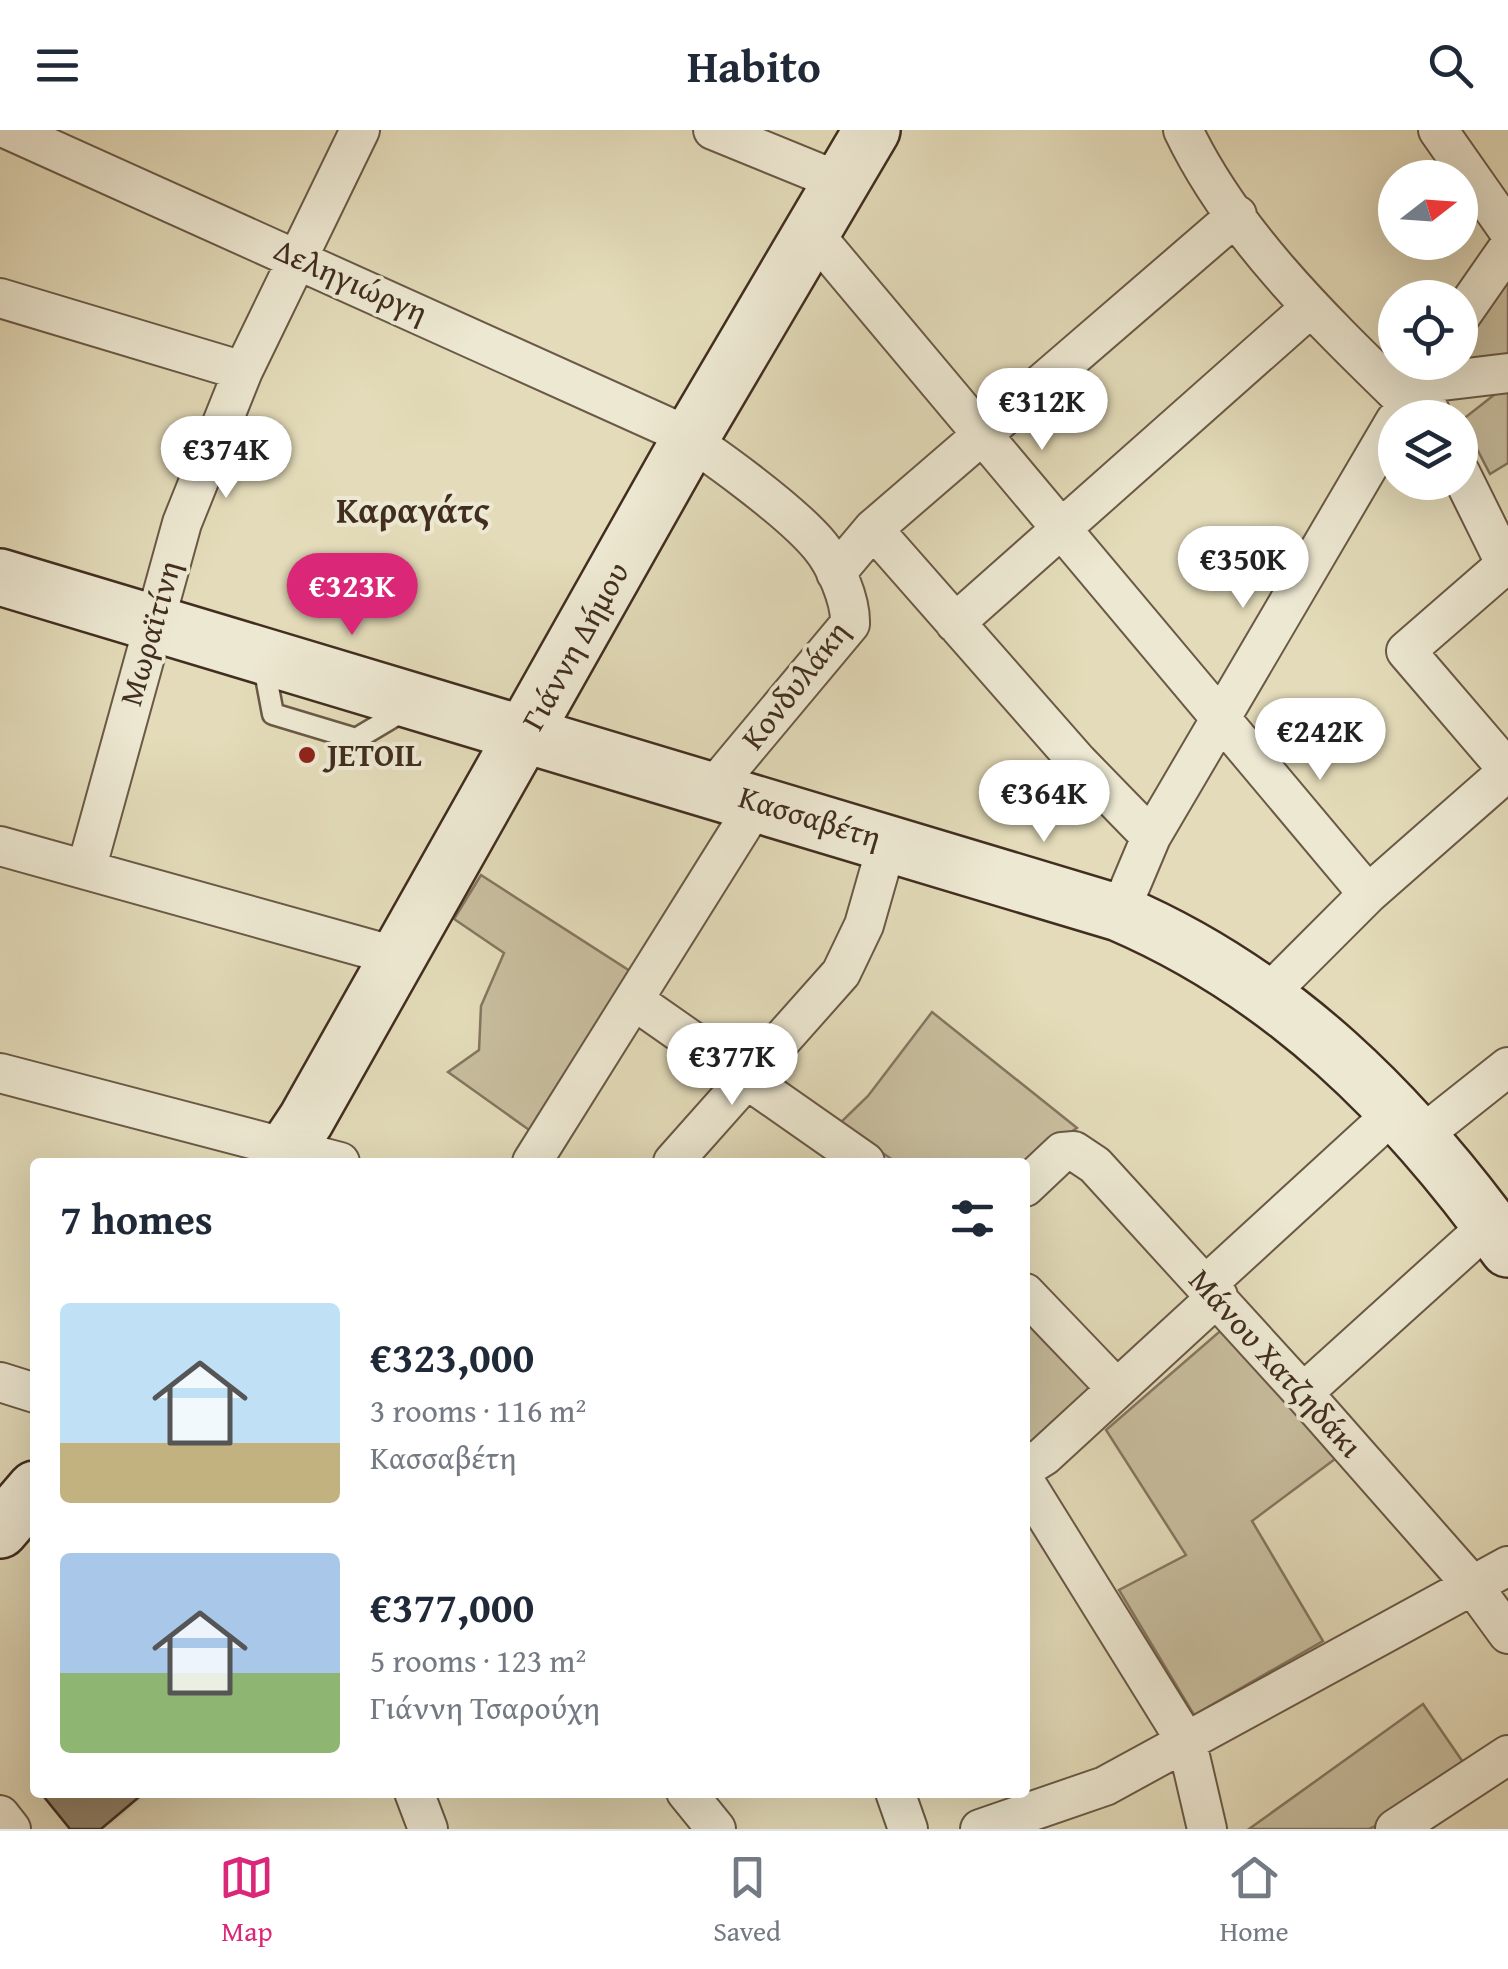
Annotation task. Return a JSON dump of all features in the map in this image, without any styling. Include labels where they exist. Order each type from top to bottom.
[{"type":"street","name":"Μωραϊτίνη","points":[[86,870],[151,622],[182,523],[243,371],[360,130]]},
{"type":"street","points":[[713,130],[843,183]]},
{"type":"street","name":"Γιάννη Δήμου","points":[[283,1155],[525,736],[690,439],[872,130]]},
{"type":"street","points":[[1182,130],[1237,215],[1310,308],[1412,400]]},
{"type":"street","points":[[1438,130],[1508,230]]},
{"type":"street","name":"Δεληγιώργη","points":[[18,132],[690,439],[818,544],[836,574]]},
{"type":"street","name":"Κονδυλάκη","points":[[735,795],[850,624],[836,574],[873,529],[984,438],[1237,215]]},
{"type":"street","points":[[814,233],[1368,894]]},
{"type":"street","points":[[1478,291],[1508,248]]},
{"type":"street","points":[[0,298],[243,371]]},
{"type":"street","points":[[956,623],[1310,308]]},
{"type":"street","points":[[1416,400],[1508,373]]},
{"type":"street","points":[[1119,913],[1151,836],[1378,458]]},
{"type":"street","points":[[1266,996],[1368,894],[1508,770],[1406,651],[1507,566],[1474,500]]},
{"type":"street","points":[[873,529],[1151,836]]},
{"type":"street","name":"Κασσαβέτη","points":[[0,577],[1119,913],[1201,952],[1336,1048],[1409,1123],[1499,1236]]},
{"type":"street","points":[[535,1158],[635,1001],[735,795]]},
{"type":"street","points":[[676,1158],[841,973],[864,925],[888,841]]},
{"type":"street","points":[[0,846],[395,956]]},
{"type":"street","points":[[635,1001],[859,1158]]},
{"type":"street","points":[[1030,1464],[1117,1388],[1212,1290],[1409,1123],[1508,1067]]},
{"type":"street","points":[[0,1072],[283,1155]]},
{"type":"street","name":"Μάνου Χατζηδάκι","points":[[1030,1182],[1062,1152],[1084,1155],[1212,1290],[1473,1586],[1508,1634]]},
{"type":"street","points":[[1303,1393],[1499,1236]]},
{"type":"street","points":[[1030,1299],[1117,1388]]},
{"type":"street","points":[[0,1382],[30,1391]]},
{"type":"street","points":[[1030,1490],[1187,1743],[1207,1829]]},
{"type":"street","points":[[0,1530],[30,1495]]},
{"type":"street","points":[[980,1829],[1105,1786],[1508,1566]]},
{"type":"street","points":[[1395,1829],[1508,1755]]},
{"type":"street","points":[[416,1798],[428,1829]]},
{"type":"street","points":[[691,1798],[716,1829]]},
{"type":"street","points":[[897,1798],[908,1829]]},
{"type":"street","points":[[0,1814],[11,1829]]},
{"type":"shaded area","points":[[1508,278],[1508,359],[1478,360],[1478,324]]},
{"type":"shaded area","points":[[1508,390],[1508,463],[1490,474],[1478,451],[1478,407],[1499,391]]},
{"type":"shaded area","points":[[481,875],[633,973],[532,1132],[448,1072],[479,1050],[481,1006],[504,953],[454,919]]},
{"type":"shaded area","points":[[932,1012],[1077,1128],[1030,1159],[890,1158],[839,1124],[868,1096]]},
{"type":"shaded area","points":[[1030,1324],[1094,1389],[1030,1448]]},
{"type":"shaded area","points":[[1226,1326],[1335,1459],[1252,1521],[1323,1641],[1194,1715],[1119,1590],[1186,1555],[1106,1430]]},
{"type":"shaded area","points":[[1423,1704],[1467,1768],[1401,1815],[1369,1829],[1249,1829]]},
{"type":"building","points":[[45,1798],[138,1798],[101,1829],[70,1829]]},
{"type":"place","name":"JETOIL","points":[[307,755]]},
{"type":"district","name":"Καραγάτς","points":[[413,510]]}]
